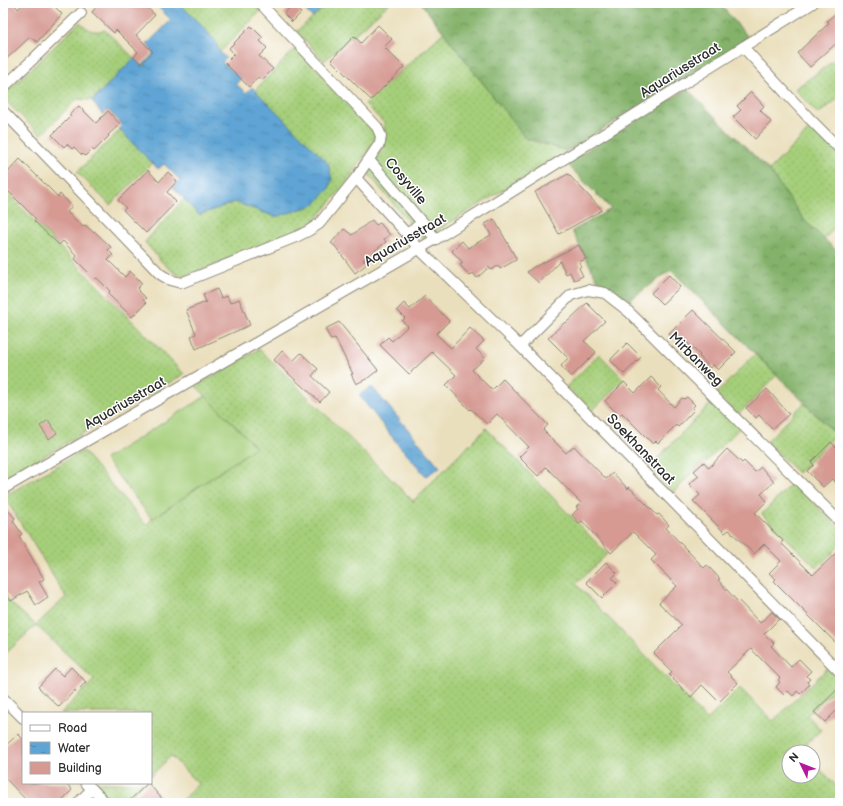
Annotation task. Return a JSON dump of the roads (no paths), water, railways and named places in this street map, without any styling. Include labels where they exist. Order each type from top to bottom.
[{"type":"street","points":[[3,111],[160,274],[170,280],[181,283],[298,236],[315,228],[319,224],[369,160],[380,143],[381,136],[377,127],[260,3]]},
{"type":"street","name":"Aquariusstraat","points":[[3,488],[436,239],[813,3]]},
{"type":"street","points":[[3,88],[81,13]]},
{"type":"street","points":[[743,47],[840,149]]},
{"type":"street","name":"Cosyville","points":[[369,160],[436,239]]},
{"type":"street","points":[[356,178],[419,249]]},
{"type":"street","points":[[407,234],[423,222]]},
{"type":"street","name":"Soekhanstraat","points":[[419,249],[520,346],[840,672]]},
{"type":"street","name":"Mirbanweg","points":[[520,346],[571,295],[588,290],[605,293],[628,311],[840,522]]},
{"type":"street","points":[[3,698],[22,717]]},
{"type":"street","points":[[78,803],[89,786],[106,803]]},
{"type":"water","points":[[154,3],[178,3],[183,7],[214,40],[219,51],[226,58],[222,62],[232,71],[235,69],[242,77],[236,84],[246,93],[252,87],[328,163],[332,179],[329,189],[314,205],[276,217],[235,202],[199,215],[173,187],[180,180],[164,164],[158,169],[119,129],[122,124],[108,110],[102,114],[92,101],[134,58],[142,66],[154,53],[147,44],[171,20]]},
{"type":"water","points":[[299,3],[329,3],[312,17]]},
{"type":"water","points":[[372,387],[440,467],[426,476],[396,442],[359,395]]}]
